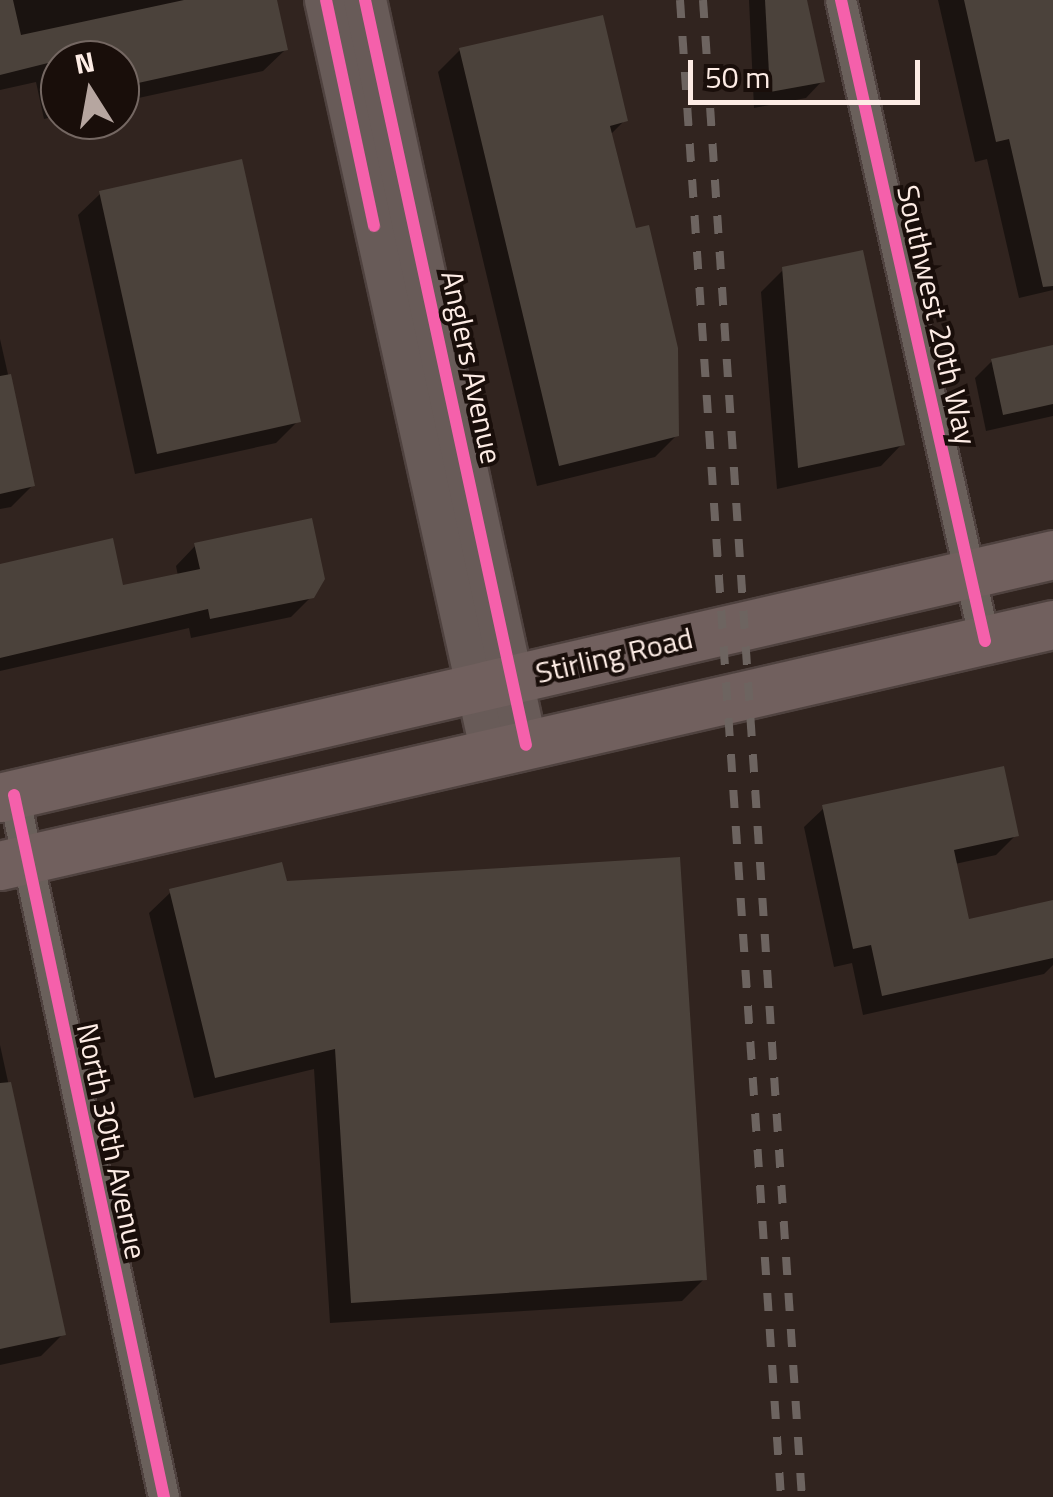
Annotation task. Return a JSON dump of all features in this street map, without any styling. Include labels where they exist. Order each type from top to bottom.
[{"type":"main road","name":"Stirling Road","points":[[7,797],[1053,555]]},
{"type":"main road","points":[[13,863],[1053,625]]},
{"type":"street","name":"Anglers Avenue","points":[[326,0],[496,683]]},
{"type":"street","name":"Anglers Avenue","points":[[365,0],[509,749]]},
{"type":"street","name":"Southwest 20th Way","points":[[841,0],[985,641]]},
{"type":"street","name":"North 30th Avenue","points":[[7,797],[13,863],[164,1497]]},
{"type":"building","points":[[0,0],[13,0],[21,35],[184,0],[277,0],[288,50],[140,83],[140,40],[40,40],[40,65],[0,75]]},
{"type":"building","points":[[765,0],[807,0],[825,82],[770,92]]},
{"type":"building","points":[[964,0],[1053,0],[1053,286],[1043,287],[1009,139],[996,142]]},
{"type":"building","points":[[603,15],[628,121],[610,126],[636,228],[649,225],[678,348],[679,436],[559,466],[459,48]]},
{"type":"building","points":[[242,159],[301,422],[157,454],[99,191]]},
{"type":"building","points":[[863,250],[905,445],[798,468],[782,267]]},
{"type":"building","points":[[1053,345],[1053,404],[1003,415],[991,359]]},
{"type":"building","points":[[11,374],[35,486],[0,494],[0,376]]},
{"type":"building","points":[[312,518],[325,579],[314,598],[210,619],[208,609],[0,658],[0,564],[113,538],[123,585],[200,569],[194,543]]},
{"type":"building","points":[[1004,766],[1019,836],[954,850],[969,919],[1053,900],[1053,958],[882,996],[871,945],[853,949],[822,805]]},
{"type":"building","points":[[680,857],[707,1280],[351,1303],[335,1049],[215,1078],[169,889],[282,862],[287,881]]},
{"type":"building","points":[[11,1082],[66,1335],[0,1349],[0,1083]]},
{"type":"railway","points":[[680,0],[781,1497]]},
{"type":"railway","points":[[703,0],[802,1497]]},
{"type":"cycle path","points":[[326,0],[374,226]]},
{"type":"cycle path","points":[[365,0],[526,745]]},
{"type":"cycle path","points":[[841,0],[985,641]]},
{"type":"cycle path","points":[[14,795],[164,1497]]}]
